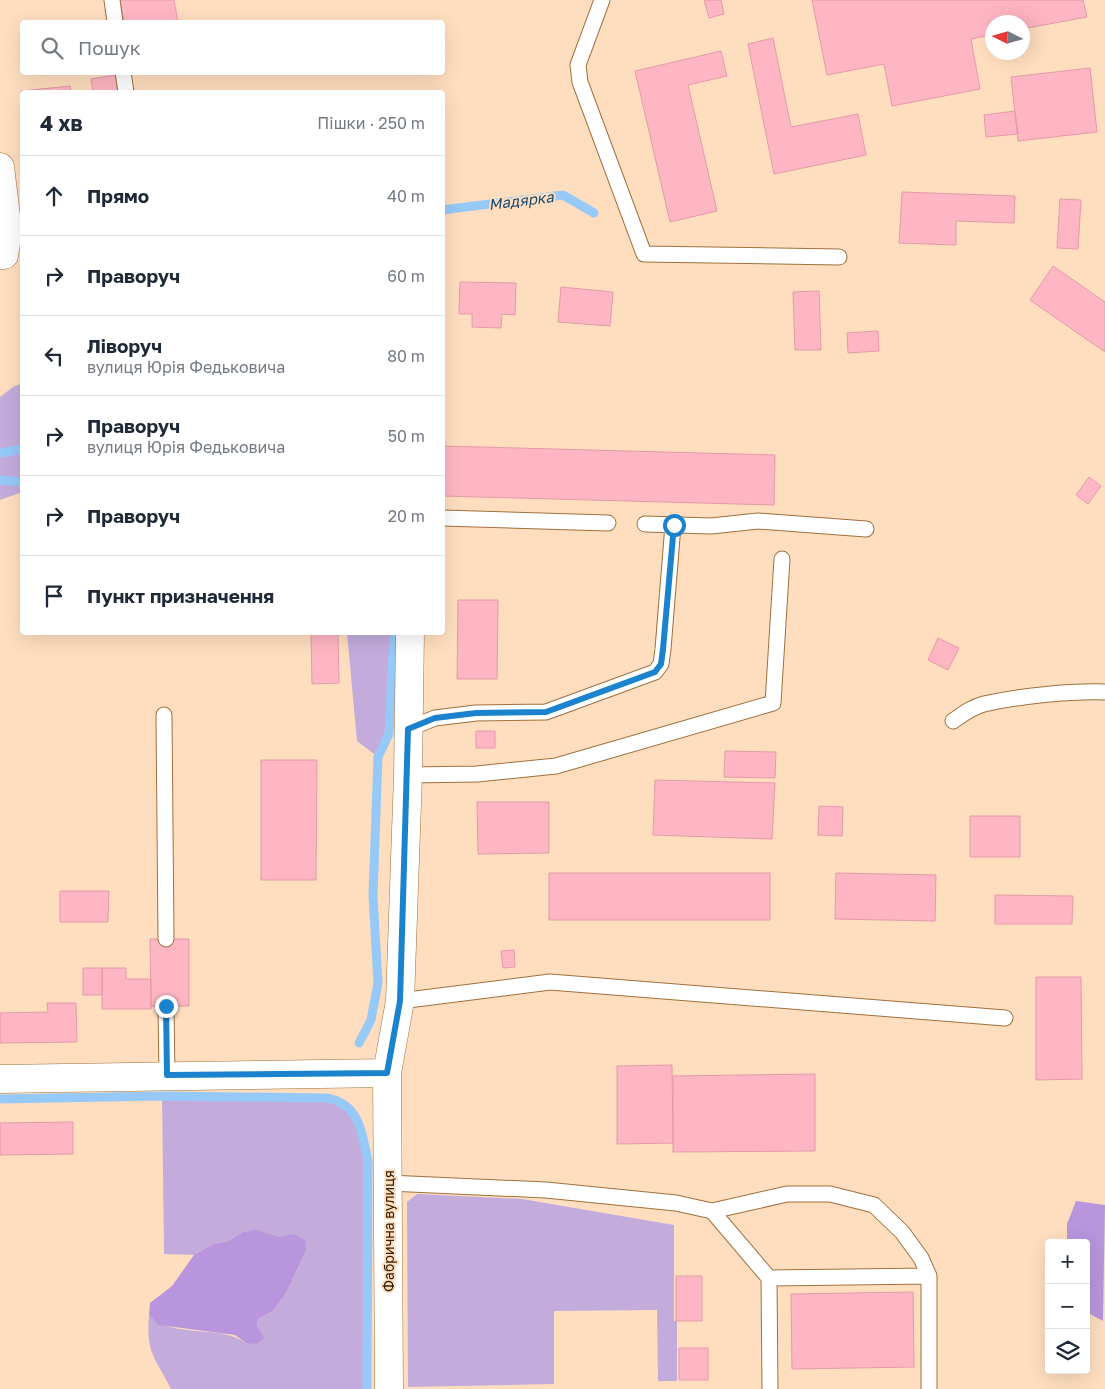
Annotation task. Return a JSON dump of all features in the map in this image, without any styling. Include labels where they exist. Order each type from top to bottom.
[{"type":"street","points":[[0,167],[9,256]]},
{"type":"street","name":"Фабрична вулиця","points":[[389,1389],[387,1073],[400,1001],[408,775],[410,635]]},
{"type":"street","points":[[0,1078],[387,1073]]},
{"type":"lane","points":[[112,0],[115,20]]},
{"type":"lane","points":[[602,0],[578,65],[580,82],[644,254],[839,257]]},
{"type":"lane","points":[[123,75],[126,90]]},
{"type":"lane","points":[[445,518],[608,523]]},
{"type":"lane","points":[[645,524],[711,526],[758,522],[866,529]]},
{"type":"lane","points":[[408,729],[435,718],[476,713],[546,712],[655,672],[661,664],[663,649],[674,525]]},
{"type":"lane","points":[[408,775],[477,774],[556,766],[772,703],[782,559]]},
{"type":"lane","points":[[953,720],[984,704],[1062,694],[1105,692]]},
{"type":"lane","points":[[164,715],[166,939]]},
{"type":"lane","points":[[400,1001],[550,982],[1005,1018]]},
{"type":"lane","points":[[166,1006],[167,1075]]},
{"type":"lane","points":[[388,1183],[546,1190],[676,1203],[712,1211],[787,1194],[830,1194],[874,1205],[902,1232],[921,1258],[929,1276],[929,1389]]},
{"type":"lane","points":[[712,1211],[769,1278],[770,1389]]},
{"type":"lane","points":[[769,1278],[929,1276]]},
{"type":"shaded area","points":[[20,384],[20,493],[0,500],[0,397]]},
{"type":"shaded area","points":[[347,635],[394,635],[389,734],[378,757],[357,741]]},
{"type":"shaded area","points":[[162,1096],[327,1098],[338,1101],[353,1113],[358,1121],[368,1162],[367,1389],[171,1389],[150,1347],[149,1315],[159,1323],[170,1327],[222,1334],[235,1337],[246,1343],[257,1326],[258,1319],[273,1311],[286,1293],[306,1251],[280,1237],[255,1229],[243,1232],[228,1241],[213,1244],[194,1255],[164,1254]]},
{"type":"shaded area","points":[[417,1194],[522,1199],[674,1225],[674,1321],[677,1321],[677,1381],[658,1381],[657,1310],[554,1311],[554,1384],[408,1387],[407,1202]]},
{"type":"shaded area","points":[[1076,1201],[1105,1205],[1103,1321],[1090,1314],[1090,1239],[1067,1239],[1067,1224]]},
{"type":"shaded area","points":[[255,1229],[280,1237],[294,1234],[305,1240],[306,1251],[286,1293],[273,1311],[258,1319],[257,1326],[264,1338],[256,1344],[246,1343],[235,1335],[159,1325],[149,1315],[150,1303],[172,1286],[194,1255],[213,1244],[228,1241],[243,1232]]},
{"type":"building","points":[[120,0],[174,0],[178,20],[124,20]]},
{"type":"building","points":[[704,0],[721,0],[724,14],[709,18]]},
{"type":"building","points":[[812,0],[1083,0],[1087,17],[1030,28],[1030,15],[985,15],[985,36],[971,39],[980,89],[892,106],[884,64],[827,75]]},
{"type":"building","points":[[773,38],[791,127],[858,114],[866,155],[774,174],[748,44]]},
{"type":"building","points":[[721,51],[727,76],[688,85],[717,211],[670,222],[635,71]]},
{"type":"building","points":[[1090,68],[1097,132],[1018,141],[1011,77]]},
{"type":"building","points":[[115,75],[118,90],[93,90],[91,79]]},
{"type":"building","points":[[70,86],[71,90],[31,90]]},
{"type":"building","points":[[1015,111],[1018,134],[986,137],[984,115]]},
{"type":"building","points":[[902,192],[1015,196],[1014,223],[956,221],[956,245],[899,243]]},
{"type":"building","points":[[1060,199],[1081,200],[1078,249],[1057,248]]},
{"type":"building","points":[[1053,266],[1105,302],[1105,352],[1030,300]]},
{"type":"building","points":[[460,282],[516,283],[515,315],[502,314],[501,328],[472,327],[472,314],[459,314]]},
{"type":"building","points":[[561,287],[613,292],[610,326],[558,322]]},
{"type":"building","points":[[819,291],[821,350],[795,350],[793,292]]},
{"type":"building","points":[[878,331],[879,351],[848,353],[847,333]]},
{"type":"building","points":[[445,446],[775,455],[774,505],[445,496]]},
{"type":"building","points":[[1089,477],[1101,486],[1088,504],[1076,495]]},
{"type":"building","points":[[458,600],[498,600],[497,679],[457,679]]},
{"type":"building","points":[[311,635],[338,635],[339,683],[312,684]]},
{"type":"building","points":[[938,638],[959,648],[948,670],[928,660]]},
{"type":"building","points":[[476,731],[495,731],[495,748],[476,748]]},
{"type":"building","points":[[725,751],[776,752],[775,778],[724,777]]},
{"type":"building","points":[[261,760],[317,760],[316,880],[261,880]]},
{"type":"building","points":[[655,780],[775,783],[772,839],[653,835]]},
{"type":"building","points":[[477,802],[549,802],[549,853],[478,854]]},
{"type":"building","points":[[819,806],[843,807],[842,836],[818,835]]},
{"type":"building","points":[[970,816],[1020,816],[1020,857],[970,857]]},
{"type":"building","points":[[549,873],[770,873],[770,920],[549,920]]},
{"type":"building","points":[[836,873],[936,875],[935,921],[835,919]]},
{"type":"building","points":[[60,891],[109,891],[108,922],[60,922]]},
{"type":"building","points":[[995,895],[1073,896],[1072,924],[995,924]]},
{"type":"building","points":[[150,939],[189,939],[189,1006],[151,1006]]},
{"type":"building","points":[[514,950],[515,967],[503,968],[501,951]]},
{"type":"building","points":[[83,968],[102,968],[102,995],[83,995]]},
{"type":"building","points":[[102,968],[126,968],[126,979],[151,979],[151,1009],[102,1009]]},
{"type":"building","points":[[1036,977],[1081,977],[1082,1079],[1036,1080]]},
{"type":"building","points":[[47,1003],[76,1003],[77,1042],[0,1043],[0,1013],[48,1012]]},
{"type":"building","points":[[672,1065],[673,1143],[617,1144],[617,1066]]},
{"type":"building","points":[[815,1074],[815,1151],[673,1152],[673,1076]]},
{"type":"building","points":[[73,1122],[73,1154],[0,1155],[0,1123]]},
{"type":"building","points":[[676,1276],[702,1276],[702,1321],[676,1321]]},
{"type":"building","points":[[913,1292],[914,1367],[792,1369],[791,1294]]},
{"type":"building","points":[[679,1348],[708,1348],[708,1380],[679,1380]]},
{"type":"waterway","name":"Мадярка","points":[[445,210],[563,195],[594,213]]},
{"type":"waterway","name":"Мадярка","points":[[0,453],[20,449]]},
{"type":"waterway","points":[[0,480],[20,482]]},
{"type":"waterway","points":[[359,1043],[371,1020],[378,983],[373,896],[378,757],[389,734],[394,635]]},
{"type":"waterway","points":[[0,1099],[162,1096],[327,1098],[338,1101],[346,1106],[358,1121],[368,1162],[367,1389]]},
{"type":"route","points":[[166,1006],[167,1075],[387,1073],[400,1001],[408,729],[435,718],[476,713],[546,712],[655,672],[661,664],[663,649],[674,525]]}]
